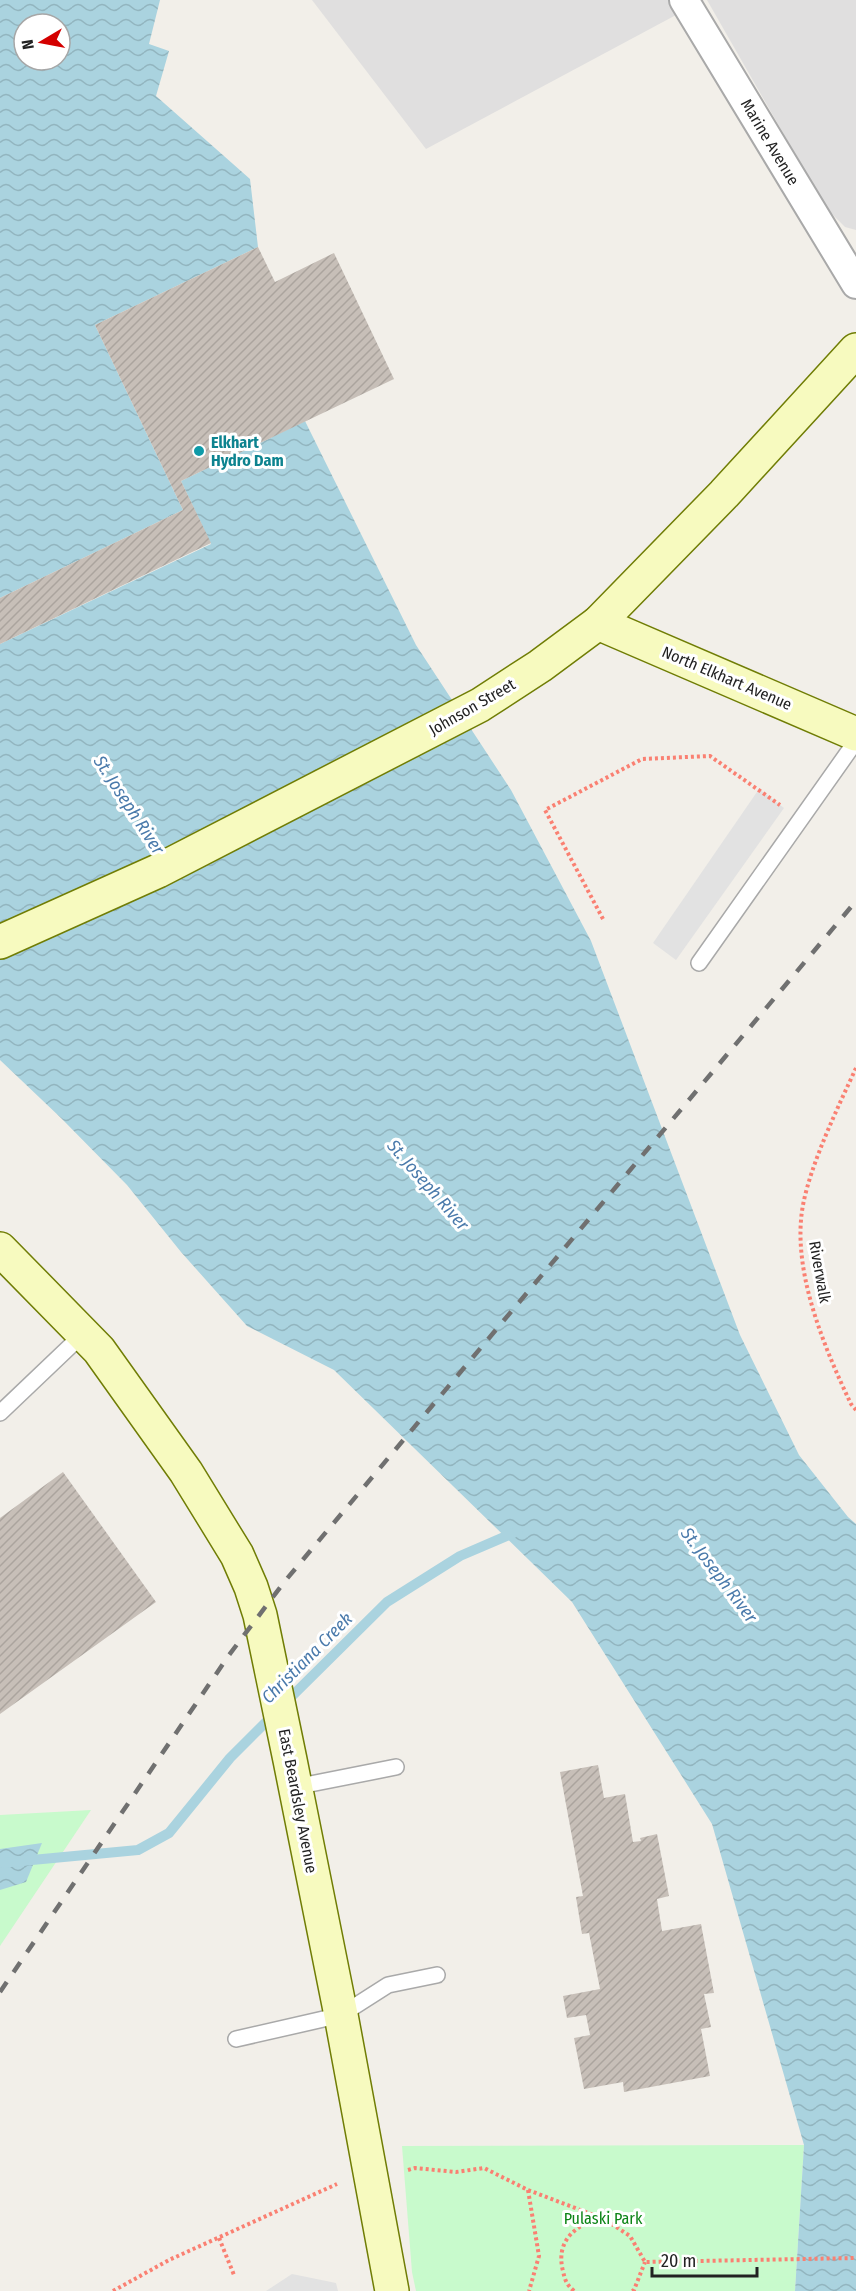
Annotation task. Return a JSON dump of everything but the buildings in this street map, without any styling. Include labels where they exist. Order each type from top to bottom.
[{"type":"main road","name":"Johnson Street","points":[[0,942],[158,871],[480,705],[540,666],[598,622],[724,494],[856,350]]},
{"type":"main road","name":"North Elkhart Avenue","points":[[598,622],[856,734]]},
{"type":"main road","name":"East Beardsley Avenue","points":[[0,1249],[99,1350],[186,1472],[237,1555],[257,1606],[341,2015],[392,2291]]},
{"type":"street","name":"Marine Avenue","points":[[684,0],[856,284]]},
{"type":"lane","points":[[699,963],[856,741]]},
{"type":"lane","points":[[0,1413],[83,1334]]},
{"type":"lane","points":[[293,1774],[396,1767]]},
{"type":"lane","points":[[236,2038],[341,2015],[388,1985],[437,1975]]},
{"type":"path","points":[[603,919],[545,810],[642,759],[710,756],[783,808]]},
{"type":"path","name":"Riverwalk","points":[[856,1068],[813,1170],[803,1207],[801,1244],[808,1287],[828,1355],[856,1410]]},
{"type":"path","points":[[408,2170],[415,2168],[456,2172],[484,2168],[528,2190],[604,2219],[630,2236],[645,2262]]},
{"type":"path","points":[[113,2291],[169,2260],[344,2182]]},
{"type":"path","points":[[528,2190],[539,2256],[529,2291]]},
{"type":"path","points":[[574,2291],[566,2284],[560,2259],[568,2236],[588,2222],[604,2219]]},
{"type":"path","points":[[219,2238],[234,2275]]},
{"type":"path","points":[[645,2262],[856,2258]]},
{"type":"path","points":[[632,2291],[645,2262]]},
{"type":"shaded area","points":[[312,0],[704,0],[426,149]]},
{"type":"shaded area","points":[[707,0],[856,0],[856,230],[845,227],[826,208]]},
{"type":"shaded area","points":[[759,789],[784,808],[676,960],[653,943]]},
{"type":"shaded area","points":[[292,2274],[336,2283],[338,2291],[266,2291]]},
{"type":"green space","points":[[91,1810],[0,1946],[0,1815]]},
{"type":"green space","name":"Pulaski Park","points":[[804,2145],[795,2291],[416,2291],[412,2272],[402,2146]]},
{"type":"water","points":[[0,0],[160,0],[149,44],[169,51],[156,96],[250,179],[258,247],[95,325],[183,510],[0,598]]},
{"type":"water","name":"St. Joseph River","points":[[305,421],[416,645],[511,790],[591,941],[740,1335],[799,1455],[856,1524],[856,2291],[795,2291],[804,2145],[712,1824],[572,1602],[334,1370],[247,1326],[181,1252],[127,1185],[0,1060],[0,644],[211,544],[181,481]]},
{"type":"water","points":[[42,1843],[26,1882],[0,1890],[0,1849]]},
{"type":"waterway","name":"Christiana Creek","points":[[285,1703],[387,1602],[460,1556],[518,1531]]},
{"type":"waterway","name":"Christiana Creek","points":[[0,1863],[138,1850],[169,1833],[230,1758],[274,1714]]},
{"type":"railway","points":[[0,1992],[229,1655],[285,1581],[856,901]]},
{"type":"place","name":"Elkhart Hydro Dam","points":[[199,451]]}]
